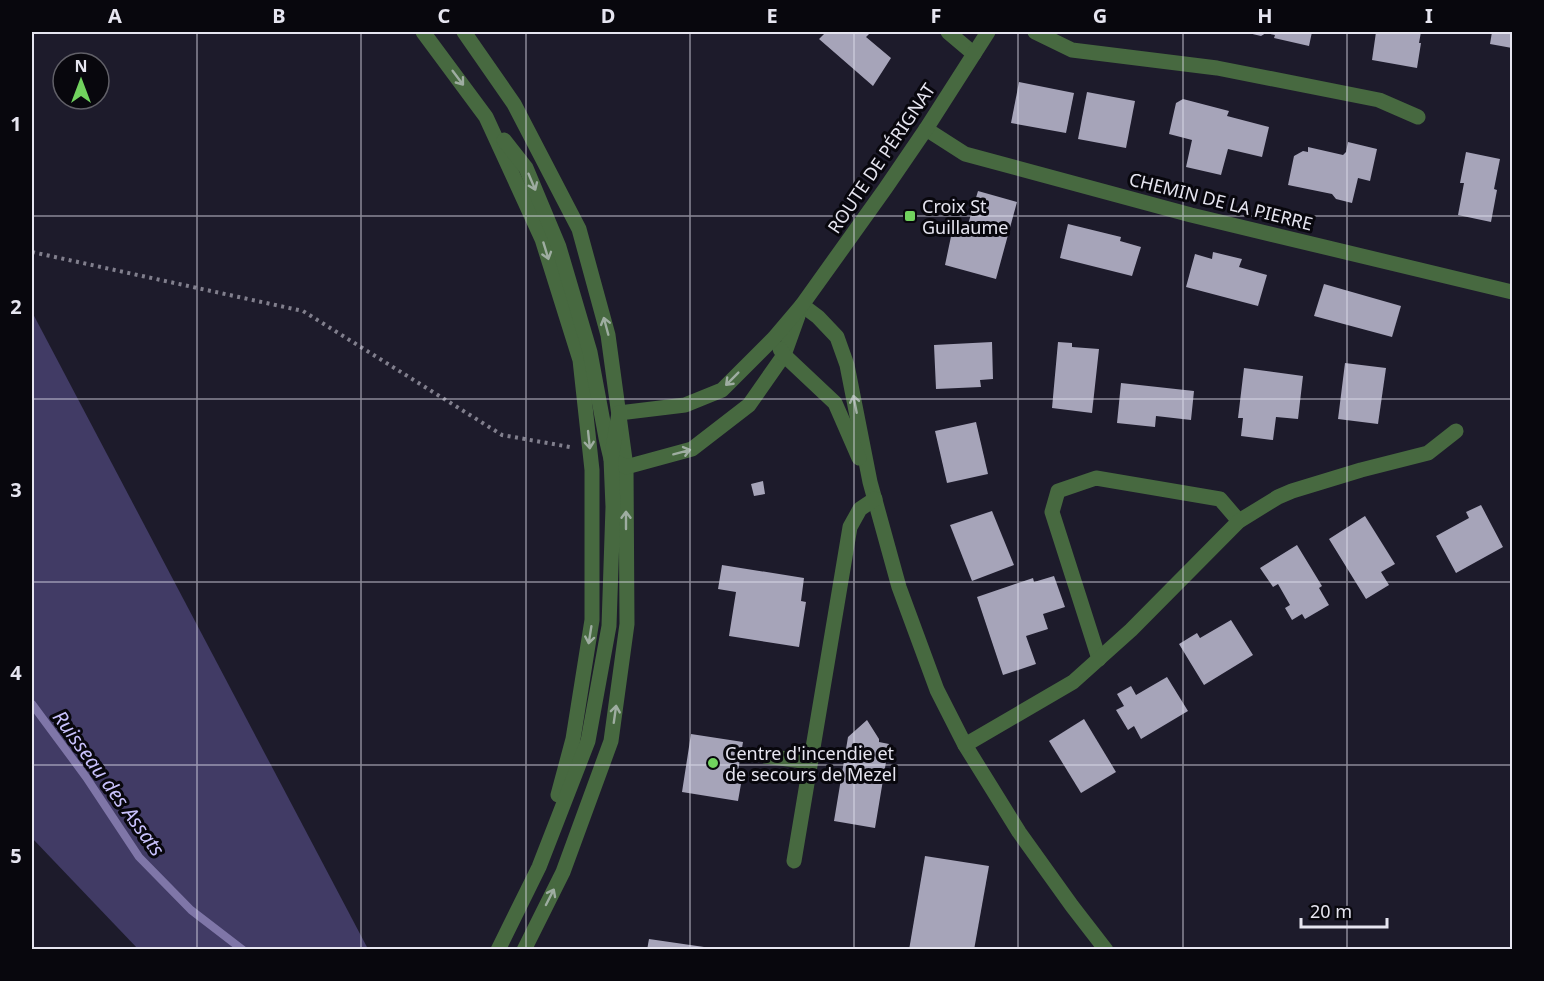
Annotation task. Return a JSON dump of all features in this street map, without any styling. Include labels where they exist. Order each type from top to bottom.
[{"type":"street","points":[[423,32],[526,168],[559,247],[590,352],[611,459],[613,507],[609,626],[588,741],[539,867],[498,950]]},
{"type":"street","points":[[464,32],[514,104],[579,229],[608,335],[626,467],[627,624],[611,741],[563,872],[524,950]]},
{"type":"street","points":[[948,32],[974,54]]},
{"type":"street","name":"ROUTE DE PÉRIGNAT","points":[[802,305],[926,129],[988,32]]},
{"type":"street","points":[[1035,32],[1072,50],[1217,68],[1379,100],[1418,117]]},
{"type":"street","points":[[486,117],[542,239],[580,360],[592,470],[592,620],[573,739],[539,867]]},
{"type":"street","name":"CHEMIN DE LA PIERRE","points":[[926,129],[965,154],[1191,215],[1512,292]]},
{"type":"street","points":[[611,459],[626,467],[692,449],[749,405],[784,355],[802,305]]},
{"type":"street","points":[[619,413],[685,405],[722,390],[774,338],[802,305]]},
{"type":"street","points":[[802,305],[818,317],[837,337],[847,364],[870,482],[899,587],[937,690],[965,745],[1019,832],[1106,950]]},
{"type":"street","points":[[774,338],[784,355],[835,403],[870,482]]},
{"type":"street","points":[[611,459],[619,413]]},
{"type":"street","points":[[965,745],[1073,682],[1131,630],[1239,520],[1292,491],[1428,453],[1456,430]]},
{"type":"street","points":[[1099,659],[1052,512],[1058,491],[1096,478],[1220,499],[1239,520]]},
{"type":"street","points":[[794,861],[850,527],[860,509],[875,499]]},
{"type":"street","points":[[765,756],[810,762]]},
{"type":"path","points":[[32,252],[303,311],[502,435],[590,450]]},
{"type":"shaded area","points":[[32,312],[368,949],[138,949],[32,838]]},
{"type":"building","points":[[826,32],[871,32],[866,37],[891,58],[873,86],[819,39]]},
{"type":"building","points":[[1244,32],[1312,32],[1309,46],[1274,38],[1275,35],[1266,33],[1261,36]]},
{"type":"building","points":[[1376,32],[1421,32],[1417,68],[1372,60]]},
{"type":"building","points":[[1492,32],[1512,32],[1512,48],[1490,44]]},
{"type":"building","points":[[1019,82],[1074,93],[1066,133],[1011,123]]},
{"type":"building","points":[[1087,92],[1135,101],[1126,148],[1078,139]]},
{"type":"building","points":[[1183,99],[1229,111],[1227,116],[1269,127],[1262,157],[1228,149],[1221,175],[1186,167],[1192,140],[1169,134],[1176,103]]},
{"type":"building","points":[[1348,142],[1377,149],[1370,181],[1358,178],[1352,203],[1336,199],[1332,194],[1288,185],[1294,156],[1303,151],[1308,152],[1308,147],[1343,155]]},
{"type":"building","points":[[1466,152],[1500,159],[1491,222],[1458,215],[1464,183],[1460,183]]},
{"type":"building","points":[[978,191],[1017,202],[996,279],[945,265],[953,227],[966,231]]},
{"type":"building","points":[[1068,224],[1121,237],[1120,241],[1141,247],[1132,276],[1060,258]]},
{"type":"building","points":[[1213,252],[1242,259],[1239,267],[1267,275],[1258,306],[1186,287],[1195,254],[1212,259]]},
{"type":"building","points":[[1324,284],[1401,306],[1392,337],[1314,316]]},
{"type":"building","points":[[992,342],[993,379],[980,380],[981,387],[936,389],[934,345]]},
{"type":"building","points":[[1058,342],[1072,343],[1072,347],[1099,349],[1092,413],[1052,408]]},
{"type":"building","points":[[1345,363],[1386,368],[1378,424],[1338,419]]},
{"type":"building","points":[[1244,368],[1303,376],[1298,419],[1276,417],[1273,440],[1241,436],[1243,418],[1238,418]]},
{"type":"building","points":[[1121,383],[1194,391],[1191,420],[1156,416],[1155,427],[1117,423]]},
{"type":"building","points":[[976,422],[988,474],[947,483],[935,431]]},
{"type":"building","points":[[763,481],[765,494],[754,496],[751,484]]},
{"type":"building","points":[[1481,505],[1503,547],[1456,573],[1436,536],[1469,518],[1466,512]]},
{"type":"building","points":[[992,511],[1014,565],[972,581],[950,525]]},
{"type":"building","points":[[1365,516],[1395,564],[1381,572],[1389,585],[1366,599],[1329,539]]},
{"type":"building","points":[[1297,545],[1322,586],[1319,588],[1329,605],[1305,619],[1302,614],[1292,620],[1285,608],[1290,605],[1278,584],[1273,587],[1260,568]]},
{"type":"building","points":[[722,565],[804,578],[801,601],[806,602],[799,647],[729,636],[736,592],[718,589]]},
{"type":"building","points":[[1054,576],[1065,607],[1043,614],[1048,629],[1026,636],[1036,664],[1003,675],[977,597],[1033,578],[1034,582]]},
{"type":"building","points":[[1231,620],[1253,655],[1204,685],[1179,644],[1197,633],[1200,638]]},
{"type":"building","points":[[1167,677],[1188,711],[1141,739],[1134,726],[1128,730],[1116,710],[1124,706],[1117,694],[1131,686],[1136,695]]},
{"type":"building","points":[[1084,719],[1116,772],[1081,793],[1049,741]]},
{"type":"building","points":[[867,720],[879,742],[889,744],[875,828],[834,821],[848,737]]},
{"type":"building","name":"Centre d'incendie et de secours de Mezel","points":[[691,734],[743,742],[736,783],[741,784],[738,801],[682,792]]},
{"type":"building","points":[[925,856],[989,866],[974,950],[909,950]]},
{"type":"building","points":[[649,939],[704,947],[703,950],[647,950]]},
{"type":"waterway","name":"Ruisseau des Assats","points":[[32,704],[86,777],[139,857],[191,910],[243,950]]},
{"type":"place","name":"Croix St Guillaume","points":[[910,216]]},
{"type":"place","name":"Centre d'incendie et de secours de Mezel","points":[[713,763]]}]
